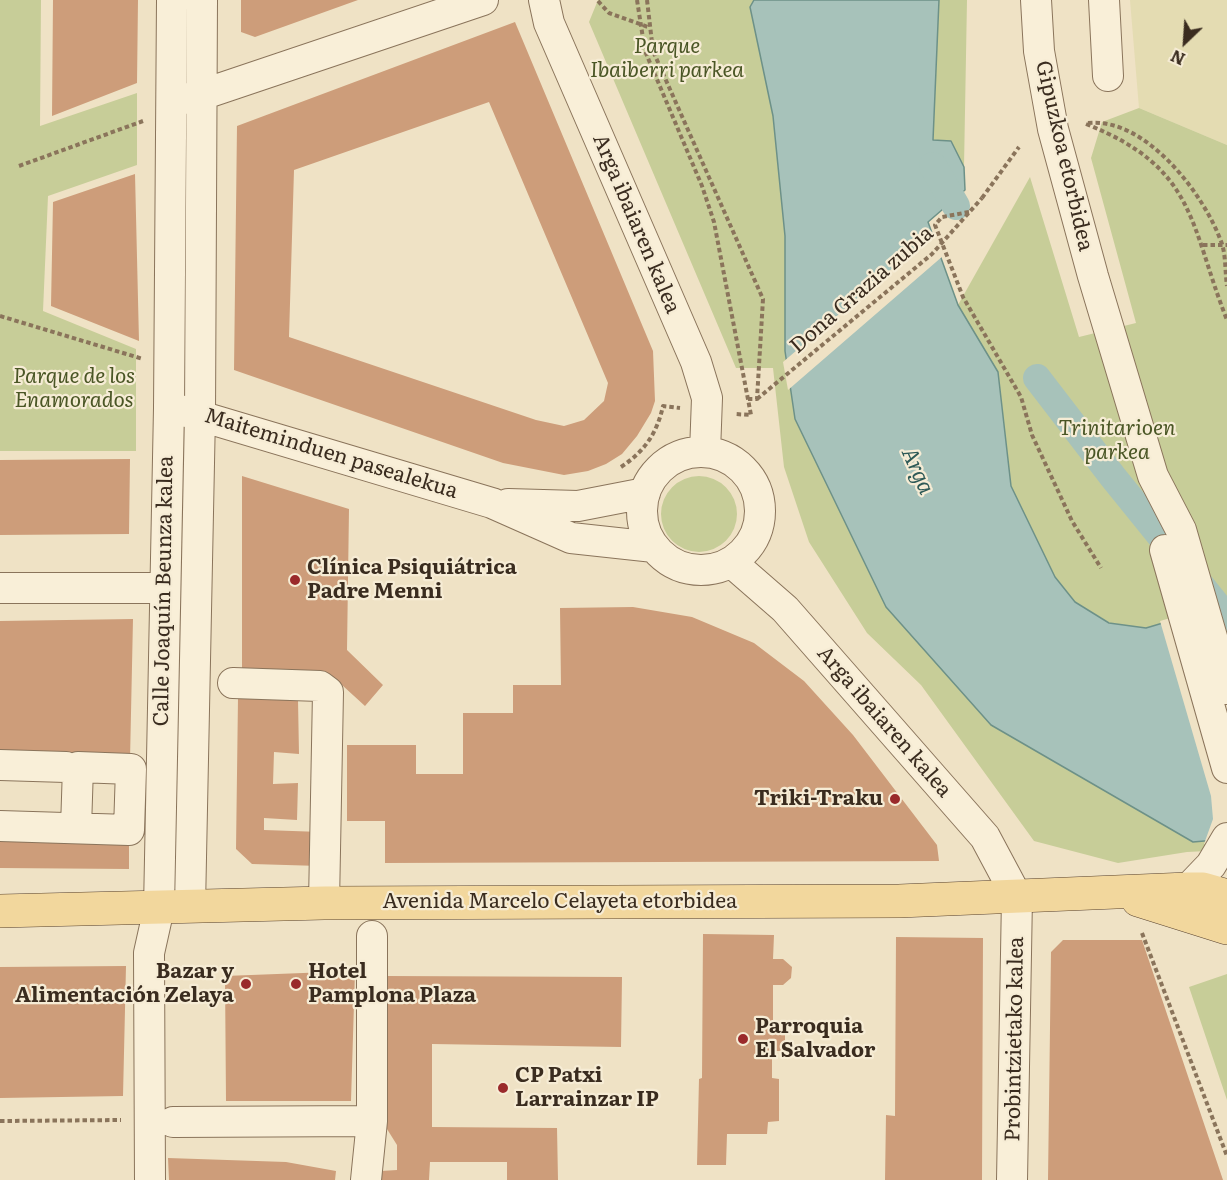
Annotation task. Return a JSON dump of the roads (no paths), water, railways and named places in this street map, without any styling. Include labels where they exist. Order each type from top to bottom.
[{"type":"main road","name":"Avenida Marcelo Celayeta etorbidea","points":[[0,911],[324,903],[876,901],[1119,894],[1188,889],[1203,889],[1227,896]]},
{"type":"main road","name":"Avenida Marcelo Celayeta etorbidea","points":[[1119,894],[1227,928]]},
{"type":"street","name":"Calle Joaquín Beunza kalea","points":[[172,0],[174,105],[169,408],[163,588],[175,907]]},
{"type":"street","name":"Calle Joaquín Beunza kalea","points":[[150,1180],[149,953],[175,907],[200,414],[174,105],[202,0]]},
{"type":"street","points":[[174,105],[483,0]]},
{"type":"street","name":"Arga ibaiaren kalea","points":[[544,0],[549,23],[696,362],[707,398],[705,452]]},
{"type":"street","name":"Gipuzkoa etorbidea","points":[[1036,0],[1040,51],[1053,129],[1093,276],[1154,476]]},
{"type":"street","points":[[1104,0],[1108,76]]},
{"type":"street","name":"Maiteminduen pasealekua","points":[[169,408],[200,414],[492,503],[571,538],[654,547]]},
{"type":"street","points":[[705,452],[723,456],[740,466],[752,480],[759,498],[760,516],[756,535],[745,551],[715,569],[698,570],[681,567],[666,559],[654,547],[645,530],[642,512],[645,493],[653,476],[668,462],[685,454],[705,452]]},
{"type":"street","points":[[1154,476],[1181,530],[1227,689]]},
{"type":"street","points":[[1154,476],[1159,528],[1227,768]]},
{"type":"street","name":"Maiteminduen pasealekua","points":[[492,503],[578,506],[645,493]]},
{"type":"street","name":"Arga ibaiaren kalea","points":[[730,562],[785,609],[985,837],[1017,897]]},
{"type":"street","points":[[0,588],[163,588]]},
{"type":"street","points":[[233,683],[320,686],[328,692],[324,903]]},
{"type":"street","points":[[0,765],[66,767]]},
{"type":"street","points":[[0,826],[76,828]]},
{"type":"street","points":[[1188,889],[1211,865],[1227,838]]},
{"type":"street","name":"Probintzietako kalea","points":[[1012,1180],[1017,897]]},
{"type":"street","points":[[366,1180],[372,1121],[372,936]]},
{"type":"street","points":[[173,1122],[372,1121]]},
{"type":"water","name":"Arga","points":[[754,0],[939,0],[933,140],[951,141],[964,167],[965,190],[928,222],[958,305],[998,372],[1011,486],[1055,577],[1075,602],[1109,623],[1146,628],[1227,604],[1227,839],[1193,842],[991,725],[886,607],[795,419],[785,351],[785,236],[773,116],[750,7]]},
{"type":"waterway","points":[[933,166],[956,206]]},
{"type":"waterway","points":[[1037,378],[1113,477],[1227,618]]},
{"type":"place","name":"Clínica Psiquiátrica Padre Menni","points":[[295,580]]},
{"type":"place","name":"Triki-Traku","points":[[895,799]]},
{"type":"place","name":"Bazar y Alimentación Zelaya","points":[[246,984]]},
{"type":"place","name":"Hotel Pamplona Plaza","points":[[296,984]]},
{"type":"place","name":"Parroquia El Salvador","points":[[743,1039]]},
{"type":"place","name":"CP Patxi Larrainzar IP","points":[[503,1088]]},
{"type":"park label","name":"Parque Ibaiberri parkea","points":[[667,59]]},
{"type":"park label","name":"Parque de los Enamorados","points":[[74,389]]},
{"type":"park label","name":"Trinitarioen parkea","points":[[1117,441]]}]
